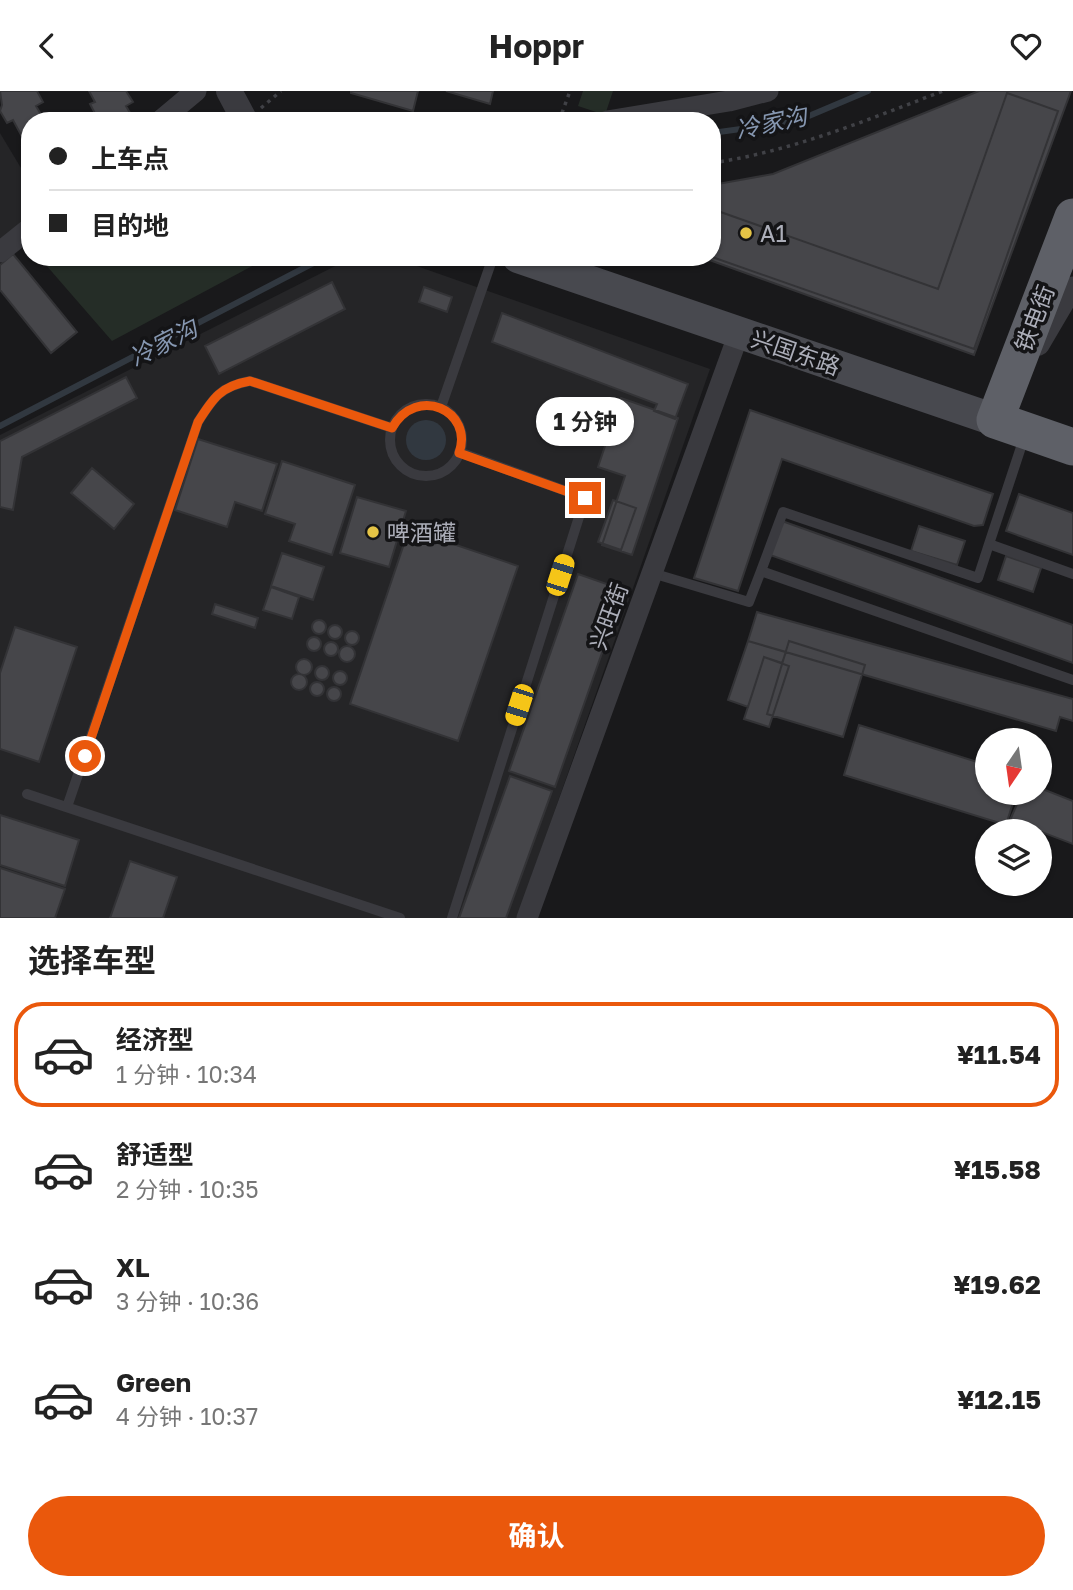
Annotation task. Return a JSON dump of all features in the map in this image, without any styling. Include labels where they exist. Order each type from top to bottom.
[{"type":"highway","name":"铁电街","points":[[1010,426],[1073,217]]},
{"type":"highway","name":"兴国东路","points":[[1010,426],[1073,447]]},
{"type":"main road","name":"兴国东路","points":[[544,266],[1010,426]]},
{"type":"street","points":[[171,112],[196,91]]},
{"type":"street","points":[[229,91],[240,112]]},
{"type":"street","points":[[656,112],[758,93]]},
{"type":"street","points":[[0,252],[21,235]]},
{"type":"street","points":[[1010,426],[1073,287]]},
{"type":"street","name":"兴旺街","points":[[527,918],[739,333]]},
{"type":"lane","points":[[441,407],[490,266]]},
{"type":"lane","points":[[67,807],[198,422],[214,398],[234,384],[250,381],[392,428]]},
{"type":"lane","points":[[417,405],[441,407],[451,414],[458,424],[461,435],[459,453],[449,468],[439,474],[415,475],[396,462],[389,439],[392,428],[406,410],[417,405]]},
{"type":"lane","points":[[652,573],[749,602],[783,512],[978,578],[989,544],[1010,426]]},
{"type":"lane","points":[[452,918],[585,498],[459,453]]},
{"type":"lane","points":[[989,544],[1073,574]]},
{"type":"lane","points":[[761,571],[1073,680]]},
{"type":"lane","points":[[27,794],[401,918]]},
{"type":"path","points":[[562,112],[570,91]]},
{"type":"path","points":[[721,162],[755,157],[836,133],[943,91]]},
{"type":"shaded area","points":[[583,91],[613,91],[606,112],[578,106]]},
{"type":"shaded area","points":[[0,133],[21,168],[21,228],[0,245]]},
{"type":"shaded area","points":[[47,266],[252,266],[112,341]]},
{"type":"shaded area","points":[[335,266],[417,266],[710,369],[517,918],[0,918],[0,435]]},
{"type":"shaded area","points":[[426,420],[434,421],[440,426],[445,432],[445,448],[440,454],[434,459],[426,460],[418,459],[412,454],[407,448],[406,440],[407,432],[412,426],[418,421]]},
{"type":"building","points":[[0,91],[37,91],[43,102],[36,106],[40,112],[21,112],[21,135],[13,120],[7,123],[0,111]]},
{"type":"building","points":[[89,91],[126,91],[133,102],[126,106],[130,112],[94,112],[90,104],[95,102]]},
{"type":"building","points":[[351,91],[418,91],[413,111]]},
{"type":"building","points":[[446,91],[493,91],[490,104]]},
{"type":"building","points":[[979,91],[1071,91],[974,355],[721,264],[721,183],[773,174]]},
{"type":"building","name":"A1","points":[[1007,93],[1058,111],[974,349],[721,260],[721,212],[938,289]]},
{"type":"building","points":[[13,254],[77,332],[51,353],[0,290],[0,265]]},
{"type":"building","points":[[332,282],[345,309],[219,374],[205,346]]},
{"type":"building","points":[[424,287],[452,297],[447,312],[419,302]]},
{"type":"building","points":[[502,313],[688,384],[675,419],[654,411],[657,404],[492,342]]},
{"type":"building","points":[[126,377],[137,398],[22,457],[13,510],[0,507],[0,441]]},
{"type":"building","points":[[621,398],[678,418],[632,555],[602,545],[625,476],[598,467]]},
{"type":"building","points":[[750,410],[993,494],[983,525],[974,526],[782,459],[738,591],[694,578]]},
{"type":"building","points":[[198,439],[277,464],[262,511],[235,502],[227,527],[175,510]]},
{"type":"building","points":[[282,461],[355,485],[332,555],[289,541],[295,524],[265,514]]},
{"type":"building","points":[[92,468],[134,504],[114,529],[71,493]]},
{"type":"building","points":[[1019,494],[1073,513],[1073,555],[1006,531]]},
{"type":"building","name":"啤酒罐","points":[[357,497],[406,511],[389,567],[340,553]]},
{"type":"building","points":[[613,500],[636,508],[621,550],[598,542]]},
{"type":"building","points":[[782,521],[1073,625],[1073,663],[770,555]]},
{"type":"building","points":[[919,526],[965,541],[957,565],[911,551]]},
{"type":"building","points":[[409,529],[518,566],[458,741],[350,704]]},
{"type":"building","points":[[282,553],[324,567],[313,600],[271,586]]},
{"type":"building","points":[[1006,556],[1041,568],[1033,592],[998,580]]},
{"type":"building","points":[[578,574],[624,590],[555,787],[509,771]]},
{"type":"building","points":[[271,587],[299,597],[292,619],[263,610]]},
{"type":"building","points":[[215,604],[258,618],[255,628],[212,614]]},
{"type":"building","points":[[757,612],[1073,699],[1073,721],[1060,717],[1056,731],[748,641]]},
{"type":"building","points":[[319,620],[324,622],[324,632],[319,634],[314,632],[312,627],[314,622]]},
{"type":"building","points":[[335,625],[340,627],[340,637],[335,639],[330,637],[328,632],[330,627]]},
{"type":"building","points":[[15,627],[77,647],[39,762],[0,749],[0,673]]},
{"type":"building","points":[[352,631],[357,633],[357,643],[352,645],[347,643],[345,638],[347,633]]},
{"type":"building","points":[[311,637],[317,637],[321,644],[317,651],[311,651],[307,647],[307,641]]},
{"type":"building","points":[[748,641],[786,652],[782,663],[764,657],[748,707],[728,700]]},
{"type":"building","points":[[789,641],[865,665],[843,737],[767,714]]},
{"type":"building","points":[[331,642],[336,644],[336,654],[331,656],[326,654],[324,649],[326,644]]},
{"type":"building","points":[[347,646],[355,654],[347,662],[339,654]]},
{"type":"building","points":[[764,657],[789,666],[769,727],[744,719]]},
{"type":"building","points":[[304,659],[312,667],[304,675],[296,667]]},
{"type":"building","points":[[319,666],[325,666],[329,673],[325,680],[319,680],[315,676],[315,670]]},
{"type":"building","points":[[340,671],[345,673],[345,683],[340,685],[335,683],[333,678],[335,673]]},
{"type":"building","points":[[299,674],[305,676],[305,688],[299,690],[293,688],[291,682],[293,676]]},
{"type":"building","points":[[314,682],[320,682],[324,689],[320,696],[314,696],[310,692],[310,686]]},
{"type":"building","points":[[334,687],[339,689],[339,699],[334,701],[329,699],[327,694],[329,689]]},
{"type":"building","points":[[859,725],[975,761],[975,805],[1012,805],[1008,819],[987,819],[844,775]]},
{"type":"building","points":[[510,776],[552,791],[506,918],[459,918]]},
{"type":"building","points":[[1052,793],[1073,801],[1073,844],[1052,836],[1052,819],[1010,819],[1017,805],[1052,805]]},
{"type":"building","points":[[0,815],[79,840],[65,886],[0,865]]},
{"type":"building","points":[[130,861],[177,877],[163,918],[110,918]]},
{"type":"building","points":[[0,868],[65,889],[55,918],[0,918]]},
{"type":"waterway","name":"冷家沟","points":[[721,132],[797,121],[868,91]]},
{"type":"waterway","name":"冷家沟","points":[[0,426],[308,266]]},
{"type":"place","name":"A1","points":[[746,233]]},
{"type":"place","name":"啤酒罐","points":[[373,532]]},
{"type":"route","points":[[85,756],[198,422],[214,398],[234,384],[250,381],[392,428],[406,410],[417,405],[441,407],[451,414],[458,424],[461,435],[459,453],[585,498]]}]
